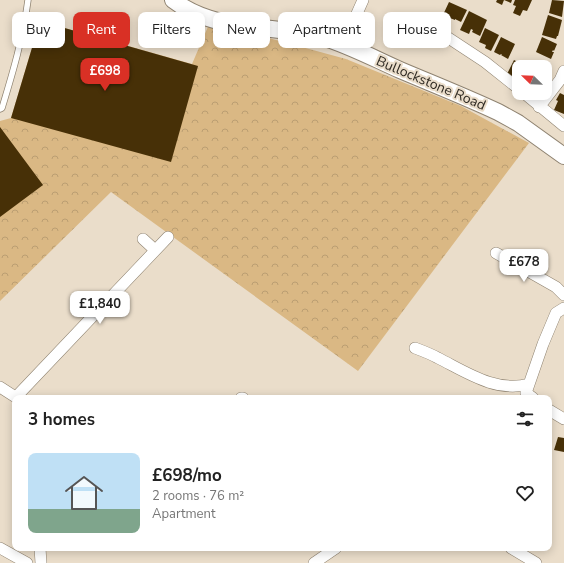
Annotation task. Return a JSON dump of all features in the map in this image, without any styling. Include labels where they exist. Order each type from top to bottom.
[{"type":"street","name":"Bullockstone Road","points":[[173,0],[179,5],[205,17],[238,26],[278,31]]},
{"type":"street","points":[[358,12],[364,0]]},
{"type":"street","points":[[451,40],[512,84]]},
{"type":"street","name":"Bullockstone Road","points":[[350,48],[498,112],[518,123],[564,156]]},
{"type":"street","points":[[539,106],[560,80],[564,71]]},
{"type":"street","points":[[532,100],[564,126]]},
{"type":"street","points":[[19,395],[168,237]]},
{"type":"street","points":[[143,239],[155,250]]},
{"type":"street","points":[[496,253],[556,287],[564,295]]},
{"type":"street","points":[[529,395],[526,393],[543,344],[556,313],[564,308]]},
{"type":"street","points":[[415,348],[483,381],[504,386],[522,386],[529,384]]},
{"type":"street","points":[[0,386],[12,395]]},
{"type":"street","points":[[552,412],[564,419]]},
{"type":"street","points":[[0,547],[12,546]]},
{"type":"street","points":[[0,547],[27,563]]},
{"type":"street","points":[[40,551],[41,563]]},
{"type":"street","points":[[314,563],[332,551]]},
{"type":"street","points":[[516,551],[535,563]]},
{"type":"lane","points":[[0,109],[2,108],[10,83],[24,33],[28,0]]},
{"type":"green space","points":[[210,22],[213,23],[213,48],[270,48],[270,38],[278,40],[278,48],[306,48],[346,59],[461,106],[529,143],[358,371],[111,192],[0,301],[0,121],[11,118],[32,48],[65,48],[65,28],[73,30],[73,48],[130,48],[130,46],[192,64],[199,48],[205,48],[205,34]]},
{"type":"building","points":[[497,0],[504,0],[502,5],[496,2]]},
{"type":"building","points":[[504,0],[512,0],[511,3]]},
{"type":"building","points":[[515,0],[532,0],[527,11],[523,10],[520,16],[513,13],[516,6],[513,5]]},
{"type":"building","points":[[552,0],[564,1],[562,17],[549,13]]},
{"type":"building","points":[[449,2],[467,10],[461,22],[451,18],[451,12],[444,12]]},
{"type":"building","points":[[469,11],[487,20],[480,36],[472,32],[473,30],[471,29],[469,34],[460,30]]},
{"type":"building","points":[[548,15],[562,20],[556,39],[542,35]]},
{"type":"building","points":[[65,28],[73,30],[73,48],[130,48],[130,47],[198,66],[171,162],[11,118],[32,48],[65,48]]},
{"type":"building","points":[[485,28],[499,35],[491,51],[485,48],[486,45],[479,42]]},
{"type":"building","points":[[501,37],[515,44],[508,59],[501,55],[502,54],[500,55],[494,52]]},
{"type":"building","points":[[542,37],[557,44],[552,52],[554,52],[551,59],[536,52]]},
{"type":"building","points":[[512,64],[512,76],[507,74]]},
{"type":"building","points":[[560,93],[564,95],[564,114],[554,110],[558,101],[556,100]]},
{"type":"building","points":[[0,127],[43,185],[0,217]]},
{"type":"building","points":[[558,437],[564,438],[564,452],[554,450]]}]
